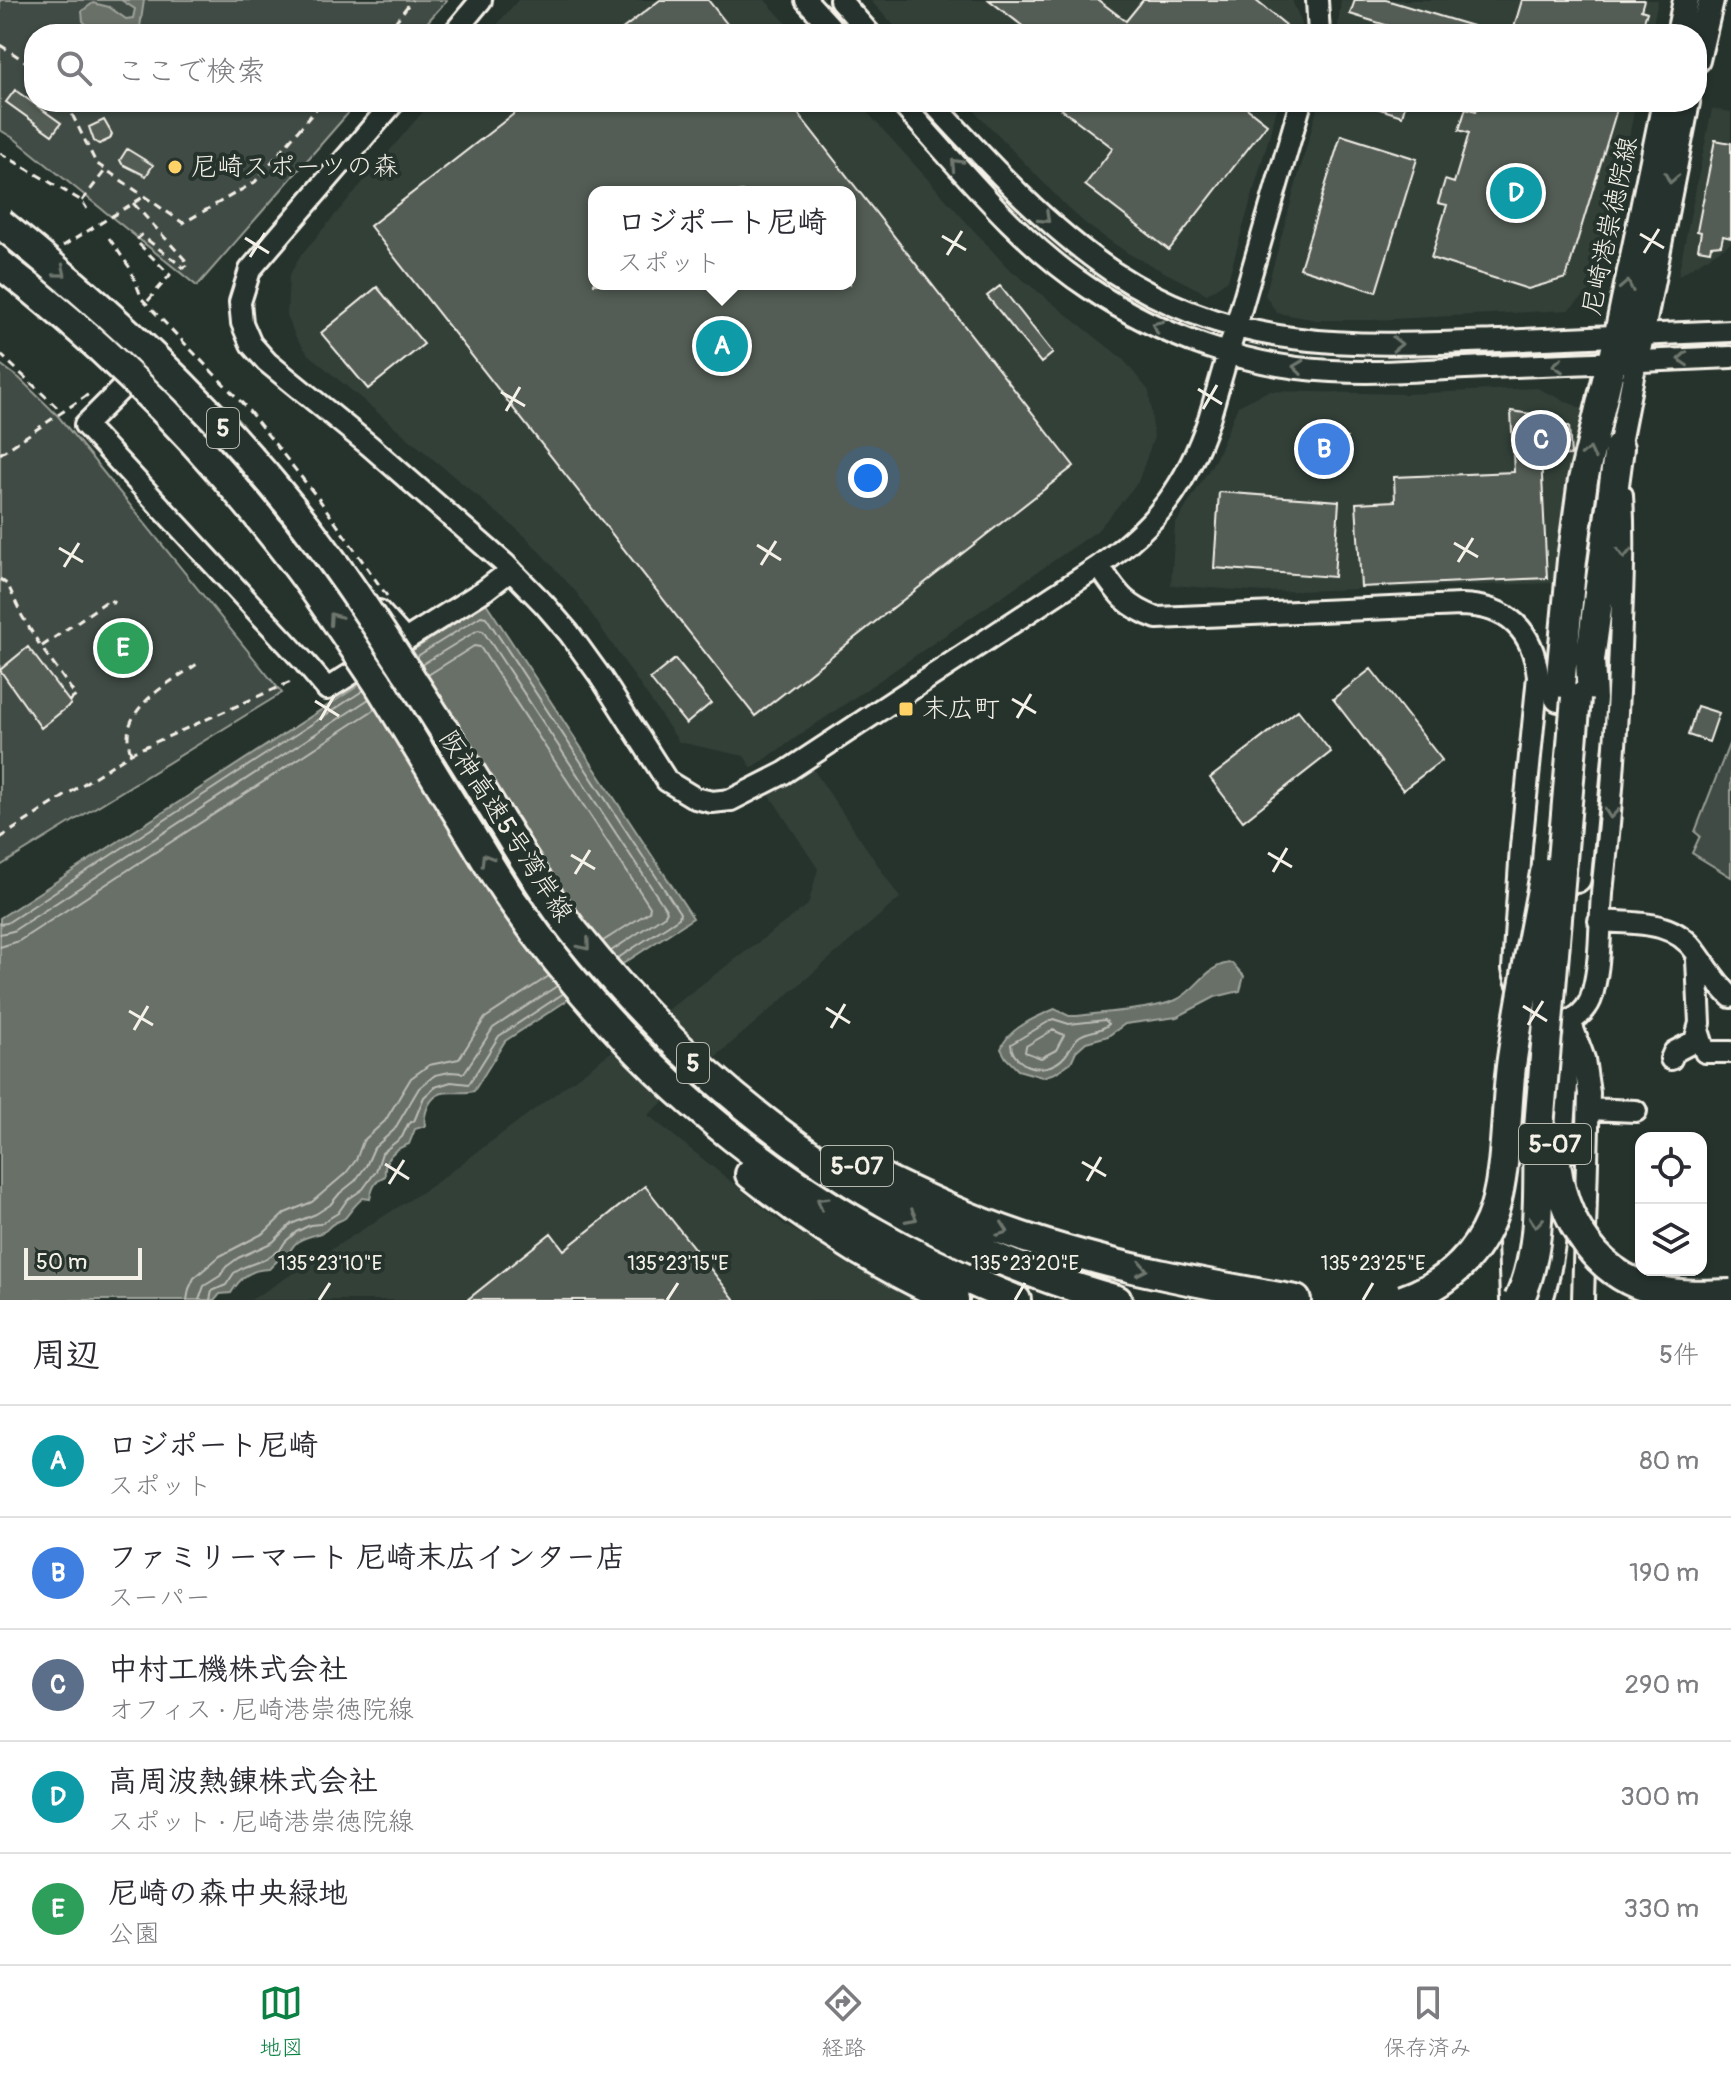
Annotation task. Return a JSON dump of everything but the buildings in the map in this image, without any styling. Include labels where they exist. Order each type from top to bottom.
[{"type":"highway","name":"阪神高速5号湾岸線","points":[[0,223],[136,338],[236,442],[284,498],[323,548],[397,656],[573,931],[648,1018],[689,1060],[784,1137],[886,1203],[985,1253],[1035,1274],[1117,1300]]},
{"type":"highway","name":"阪神高速5号湾岸線","points":[[0,264],[68,318],[147,391],[260,517],[378,683],[510,898],[623,1038],[667,1082],[751,1153],[814,1198],[933,1264],[1016,1300]]},
{"type":"highway","name":"5-07","points":[[1621,353],[1583,480],[1572,560],[1576,698],[1555,1134],[1558,1180],[1568,1212],[1582,1238],[1616,1272],[1642,1286],[1668,1293],[1731,1294]]},
{"type":"highway","name":"5-07","points":[[1403,1300],[1436,1286],[1452,1275],[1475,1249],[1492,1218],[1500,1180],[1512,1060],[1576,698],[1590,660],[1619,448]]},
{"type":"highway","name":"5-07","points":[[1517,1300],[1534,1245],[1540,1120],[1576,698]]},
{"type":"highway","name":"5-07","points":[[1517,1300],[1513,1270],[1516,1198],[1545,869]]},
{"type":"highway","name":"5-07","points":[[510,898],[540,956],[578,1005],[653,1088],[698,1130],[818,1227],[865,1256],[954,1300]]},
{"type":"highway","name":"5-07","points":[[689,1060],[785,1127],[833,1154],[990,1225],[1099,1260],[1296,1300]]},
{"type":"main road","points":[[1681,24],[1686,0]]},
{"type":"main road","points":[[1705,24],[1711,0]]},
{"type":"main road","name":"尼崎港崇徳院線","points":[[1621,353],[1663,112]]},
{"type":"main road","name":"尼崎港崇徳院線","points":[[1621,353],[1641,335],[1685,112]]},
{"type":"street","points":[[461,24],[481,0]]},
{"type":"street","points":[[806,0],[828,24]]},
{"type":"street","points":[[840,0],[861,24]]},
{"type":"street","points":[[1317,0],[1318,24]]},
{"type":"street","points":[[385,112],[250,270],[240,302],[242,323],[251,344],[267,362],[370,446],[511,570],[569,633],[667,781],[695,798],[712,802],[731,800],[784,773],[1099,566],[1146,529],[1161,512],[1189,469],[1204,434],[1230,354],[1298,112]]},
{"type":"street","points":[[909,112],[990,200],[1042,251],[1086,287],[1135,316],[1197,343],[1289,367],[1331,371],[1621,353]]},
{"type":"street","points":[[941,112],[1003,179],[1063,235],[1151,294],[1236,328],[1304,341],[1368,345],[1731,357]]},
{"type":"street","points":[[1641,335],[1731,331]]},
{"type":"street","points":[[1099,566],[1125,603],[1157,618],[1483,605],[1518,625],[1536,655],[1538,676],[1521,847],[1513,969],[1517,986],[1529,1005],[1555,1024],[1570,1021],[1580,1015],[1593,993],[1615,779],[1625,545],[1619,448],[1621,353]]},
{"type":"street","points":[[405,640],[146,364],[85,425],[327,689],[485,590],[511,570]]},
{"type":"street","points":[[1599,921],[1672,929],[1684,937],[1715,982],[1731,997]]},
{"type":"street","points":[[1671,1059],[1674,1052],[1695,1041],[1698,1030],[1700,992],[1696,952]]},
{"type":"street","points":[[1542,1300],[1556,1235],[1567,1085],[1566,1064],[1548,1021]]},
{"type":"street","points":[[1570,1021],[1588,1076],[1583,1300]]},
{"type":"street","points":[[1698,1030],[1705,1052],[1731,1052]]},
{"type":"street","points":[[1589,1109],[1636,1111]]},
{"type":"path","points":[[394,24],[412,0]]},
{"type":"path","points":[[0,45],[24,61]]},
{"type":"path","points":[[72,112],[87,149],[105,171],[183,223],[255,182],[314,112]]},
{"type":"path","points":[[0,153],[82,201],[87,209]]},
{"type":"path","points":[[82,201],[105,171]]},
{"type":"path","points":[[62,246],[145,196]]},
{"type":"path","points":[[133,203],[188,263],[184,268],[141,235],[136,241],[170,275],[146,304]]},
{"type":"path","points":[[109,238],[130,268],[146,304],[245,406],[321,502],[392,603]]},
{"type":"path","points":[[0,354],[63,413]]},
{"type":"path","points":[[0,454],[58,416]]},
{"type":"path","points":[[0,579],[8,585],[22,616],[76,696],[69,701]]},
{"type":"path","points":[[41,647],[110,599],[113,603],[115,601]]},
{"type":"path","points":[[131,753],[126,740],[133,713],[197,664]]},
{"type":"path","points":[[0,838],[131,753],[279,689],[312,671]]},
{"type":"shaded area","name":"尼崎スポーツの森","points":[[0,0],[447,0],[426,24],[24,24],[24,112],[349,112],[197,286],[0,130]]},
{"type":"shaded area","points":[[518,0],[765,0],[787,24],[498,24]]},
{"type":"shaded area","points":[[870,0],[1292,0],[1302,24],[893,24]]},
{"type":"shaded area","points":[[1341,0],[1658,0],[1653,24],[1338,24]]},
{"type":"shaded area","points":[[1712,109],[1731,112],[1731,243],[1678,276]]},
{"type":"shaded area","points":[[423,112],[867,112],[1007,267],[1123,359],[1149,391],[1154,437],[1138,482],[1097,531],[752,768],[744,756],[679,742],[577,593],[526,537],[308,354],[295,336],[287,315],[289,276],[301,255]]},
{"type":"shaded area","points":[[976,112],[1276,112],[1228,280],[1207,294],[1129,254],[1087,225]]},
{"type":"shaded area","points":[[1316,112],[1634,112],[1600,283],[1568,310],[1317,320],[1277,313],[1265,295]]},
{"type":"shaded area","points":[[0,364],[58,416],[282,693],[0,866]]},
{"type":"shaded area","points":[[1537,388],[1585,410],[1555,583],[1264,592],[1171,585],[1175,525],[1216,458],[1238,406],[1268,391],[1406,394]]},
{"type":"shaded area","points":[[1731,739],[1731,877],[1692,853],[1700,836],[1695,832]]},
{"type":"shaded area","points":[[811,766],[900,898],[648,1115],[785,1225],[918,1300],[251,1300],[433,1185],[808,905],[818,869],[769,794]]},
{"type":"water","points":[[121,0],[144,0],[140,24],[86,24],[83,21],[82,11],[93,3],[109,7],[126,19],[133,18],[135,9]]},
{"type":"water","points":[[486,603],[693,918],[505,1041],[474,1091],[448,1092],[432,1099],[425,1116],[425,1126],[415,1129],[409,1144],[391,1156],[385,1176],[374,1185],[370,1199],[363,1198],[345,1218],[297,1242],[287,1258],[279,1259],[269,1269],[246,1275],[231,1293],[220,1294],[215,1300],[0,1300],[0,918]]},
{"type":"water","points":[[1232,963],[1244,976],[1240,991],[1215,997],[1177,1017],[1125,1024],[1108,1036],[1086,1042],[1076,1051],[1071,1062],[1055,1073],[1042,1077],[1018,1070],[1001,1049],[1009,1035],[1055,1009],[1069,1016],[1077,1016],[1166,1003],[1184,996],[1215,968]]},
{"type":"place","name":"尼崎スポーツの森","points":[[175,167]]},
{"type":"place","name":"高周波熱錬株式会社","points":[[1516,193]]},
{"type":"place","name":"ロジポート尼崎","points":[[722,346]]},
{"type":"place","name":"中村工機株式会社","points":[[1541,440]]},
{"type":"place","name":"ファミリーマート 尼崎末広インター店","points":[[1324,449]]},
{"type":"place","name":"尼崎の森中央緑地","points":[[123,648]]},
{"type":"place","name":"末広町","points":[[906,709]]}]
